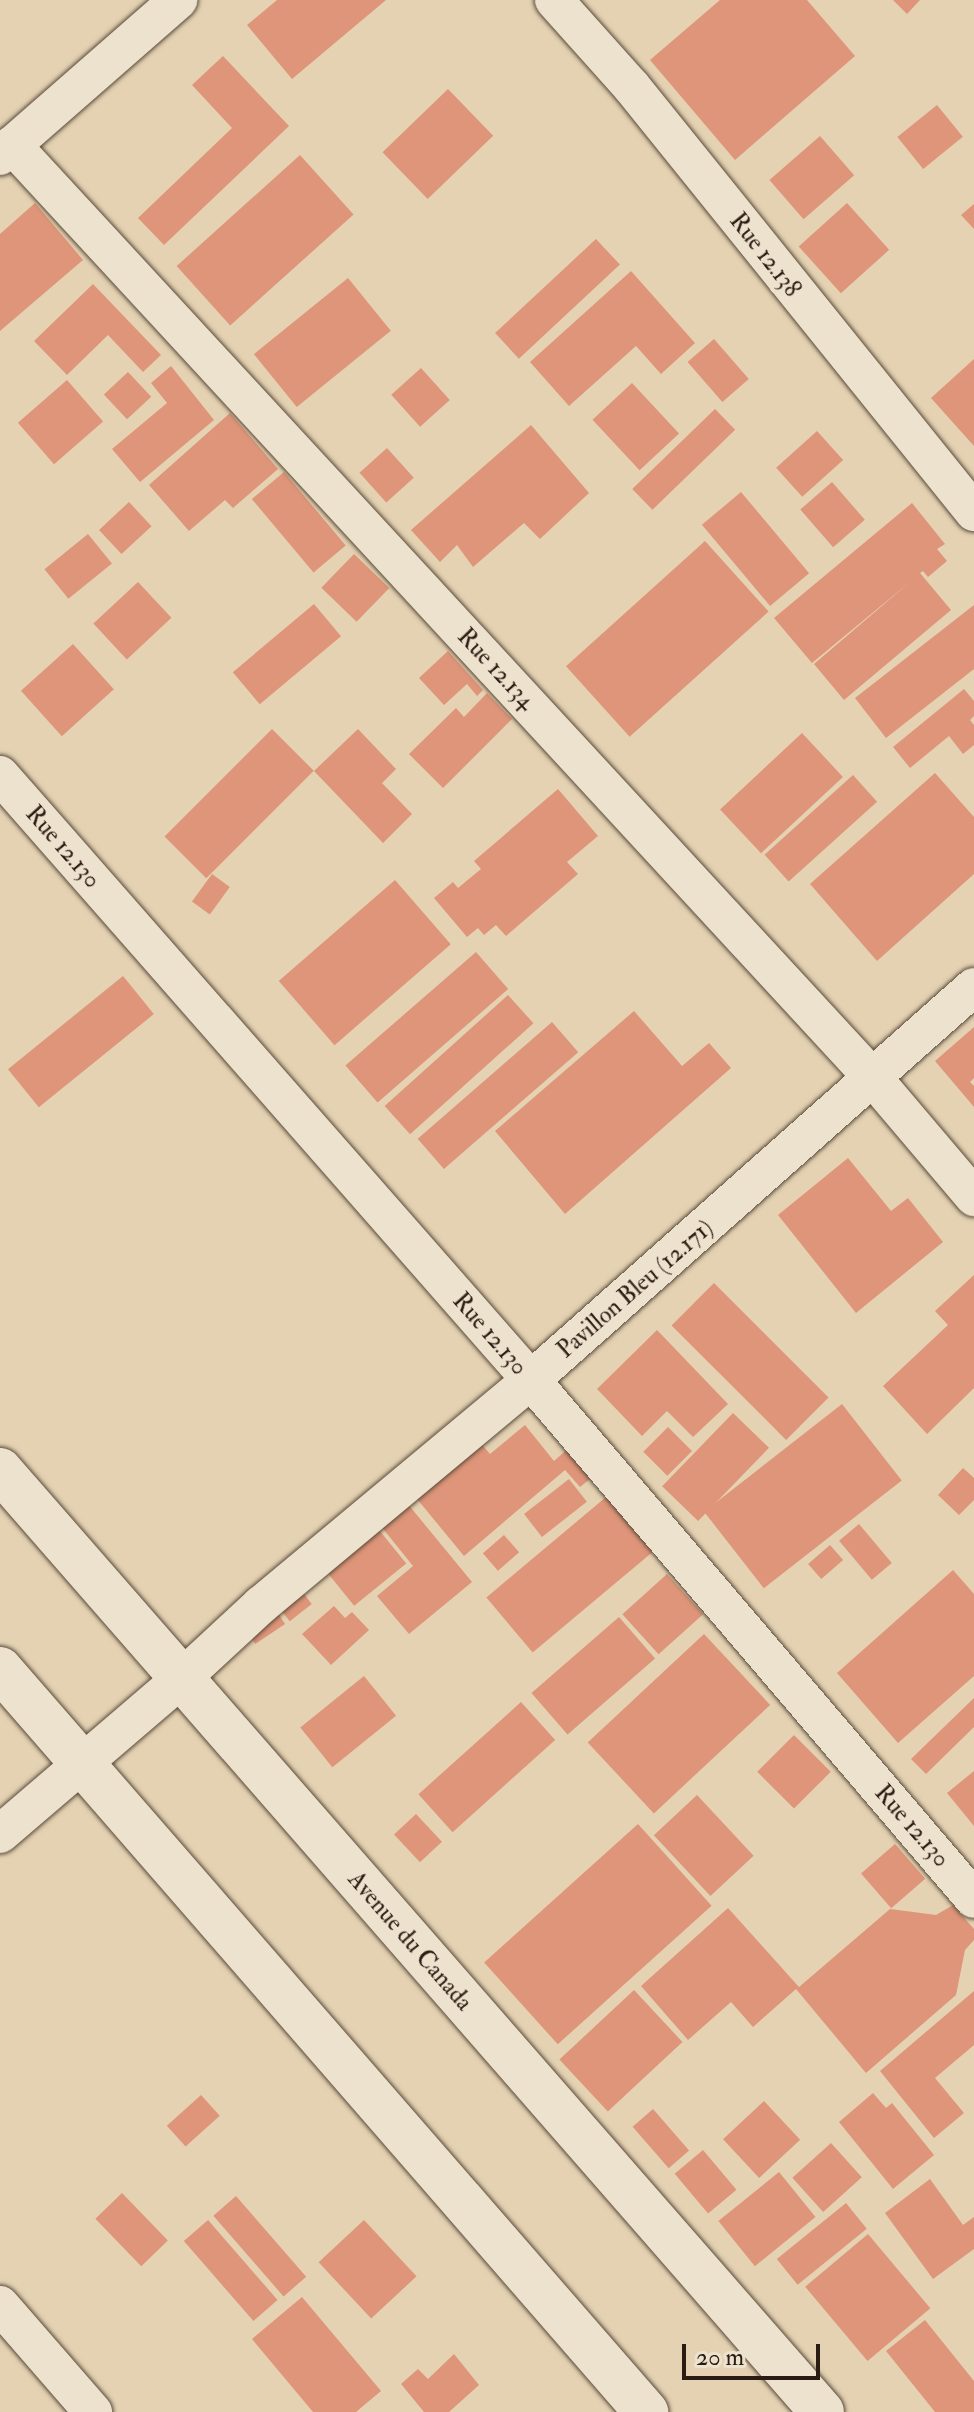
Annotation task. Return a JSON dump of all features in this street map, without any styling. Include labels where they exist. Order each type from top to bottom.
[{"type":"main road","name":"Avenue du Canada","points":[[0,1470],[822,2412]]},
{"type":"main road","points":[[0,1669],[646,2412]]},
{"type":"street","points":[[6,150],[178,0]]},
{"type":"street","name":"Rue 12.138","points":[[554,0],[631,86],[974,512]]},
{"type":"street","name":"Rue 12.134","points":[[6,150],[874,1079],[974,1197]]},
{"type":"street","name":"Rue 12.130","points":[[0,775],[531,1380],[974,1899]]},
{"type":"street","name":"Pavillon Bleu (12.171)","points":[[0,1834],[181,1679],[261,1605],[531,1380],[874,1079],[974,987]]},
{"type":"street","points":[[0,2305],[93,2412]]},
{"type":"building","points":[[277,0],[386,0],[292,79],[247,25]]},
{"type":"building","points":[[720,0],[807,0],[855,56],[735,160],[650,60]]},
{"type":"building","points":[[893,0],[920,0],[907,14]]},
{"type":"building","points":[[223,56],[289,126],[164,245],[138,218],[232,128],[192,85]]},
{"type":"building","points":[[448,89],[493,136],[428,199],[383,152]]},
{"type":"building","points":[[937,105],[963,137],[923,169],[897,137]]},
{"type":"building","points":[[820,136],[854,175],[804,219],[769,180]]},
{"type":"building","points":[[300,155],[354,214],[230,326],[177,266]]},
{"type":"building","points":[[35,203],[83,260],[0,331],[0,234]]},
{"type":"building","points":[[847,203],[889,250],[841,293],[799,246]]},
{"type":"building","points":[[974,204],[974,229],[961,215]]},
{"type":"building","points":[[596,239],[620,265],[519,359],[495,333]]},
{"type":"building","points":[[631,271],[695,343],[661,374],[636,346],[569,406],[530,362]]},
{"type":"building","points":[[348,278],[391,331],[297,407],[254,354]]},
{"type":"building","points":[[93,284],[161,355],[143,372],[108,335],[67,375],[34,341]]},
{"type":"building","points":[[714,339],[749,379],[722,402],[688,362]]},
{"type":"building","points":[[974,359],[974,446],[931,398]]},
{"type":"building","points":[[171,366],[214,420],[140,482],[112,449],[167,403],[151,383]]},
{"type":"building","points":[[421,368],[450,400],[420,427],[391,395]]},
{"type":"building","points":[[128,372],[151,397],[127,419],[104,395]]},
{"type":"building","points":[[67,380],[103,422],[54,464],[18,423]]},
{"type":"building","points":[[632,383],[679,433],[640,470],[593,420]]},
{"type":"building","points":[[715,409],[735,430],[652,510],[632,489]]},
{"type":"building","points":[[230,413],[278,469],[233,508],[225,500],[189,531],[149,485]]},
{"type":"building","points":[[531,425],[589,493],[540,539],[524,523],[473,567],[457,545],[440,562],[411,530]]},
{"type":"building","points":[[817,431],[843,460],[802,497],[776,468]]},
{"type":"building","points":[[387,448],[414,478],[386,502],[360,473]]},
{"type":"building","points":[[284,472],[346,546],[314,573],[252,499]]},
{"type":"building","points":[[832,482],[865,520],[833,547],[800,510]]},
{"type":"building","points":[[741,492],[809,573],[770,606],[702,525]]},
{"type":"building","points":[[129,502],[152,526],[122,554],[99,530]]},
{"type":"building","points":[[912,503],[945,544],[937,549],[947,561],[928,577],[923,571],[920,573],[951,610],[844,700],[814,664],[911,581],[812,663],[774,618]]},
{"type":"building","points":[[88,534],[112,564],[68,599],[44,569]]},
{"type":"building","points":[[705,541],[769,612],[630,737],[566,666]]},
{"type":"building","points":[[354,554],[389,588],[357,622],[321,588]]},
{"type":"building","points":[[138,582],[171,618],[127,659],[93,624]]},
{"type":"building","points":[[314,604],[341,636],[260,704],[233,672]]},
{"type":"building","points":[[974,605],[974,669],[886,738],[855,698]]},
{"type":"building","points":[[73,644],[114,689],[62,736],[21,691]]},
{"type":"building","points":[[448,651],[483,690],[477,696],[467,684],[444,705],[419,678]]},
{"type":"building","points":[[964,689],[974,701],[974,716],[970,720],[974,725],[974,745],[963,754],[949,736],[910,768],[893,747]]},
{"type":"building","points":[[487,693],[512,719],[443,788],[409,754],[456,708],[464,717]]},
{"type":"building","points":[[272,729],[314,771],[206,878],[165,836]]},
{"type":"building","points":[[358,729],[396,769],[382,783],[412,814],[383,843],[314,771]]},
{"type":"building","points":[[802,733],[843,777],[761,853],[720,809]]},
{"type":"building","points":[[935,773],[974,817],[974,874],[877,961],[810,884]]},
{"type":"building","points":[[853,775],[877,802],[789,881],[765,855]]},
{"type":"building","points":[[558,789],[598,836],[567,862],[578,874],[506,936],[496,925],[484,935],[478,928],[467,937],[434,898],[453,882],[458,888],[481,869],[474,861]]},
{"type":"building","points":[[212,874],[230,887],[210,914],[192,902]]},
{"type":"building","points":[[395,880],[451,944],[335,1045],[279,981]]},
{"type":"building","points":[[476,952],[508,989],[378,1102],[345,1065]]},
{"type":"building","points":[[123,976],[154,1014],[39,1107],[8,1069]]},
{"type":"building","points":[[508,995],[533,1023],[410,1134],[385,1106]]},
{"type":"building","points":[[634,1011],[682,1066],[709,1043],[731,1068],[565,1214],[495,1131]]},
{"type":"building","points":[[552,1022],[578,1052],[444,1169],[418,1139]]},
{"type":"building","points":[[974,1027],[974,1078],[970,1082],[974,1086],[974,1107],[935,1061]]},
{"type":"building","points":[[848,1158],[891,1211],[908,1198],[943,1242],[856,1313],[778,1215]]},
{"type":"building","points":[[974,1275],[974,1388],[927,1434],[883,1386],[948,1325],[935,1311]]},
{"type":"building","points":[[714,1283],[829,1398],[786,1440],[672,1325]]},
{"type":"building","points":[[657,1330],[728,1404],[693,1437],[667,1411],[642,1436],[597,1389]]},
{"type":"building","points":[[842,1404],[902,1480],[764,1588],[704,1512]]},
{"type":"building","points":[[733,1413],[769,1448],[698,1521],[662,1486]]},
{"type":"building","points":[[525,1425],[554,1461],[571,1446],[595,1475],[580,1487],[565,1470],[464,1556],[408,1488],[472,1433],[490,1454]]},
{"type":"building","points":[[668,1427],[692,1451],[667,1476],[643,1452]]},
{"type":"building","points":[[963,1468],[974,1478],[974,1500],[959,1515],[938,1495]]},
{"type":"building","points":[[569,1479],[587,1502],[542,1537],[524,1514]]},
{"type":"building","points":[[612,1492],[658,1547],[533,1653],[486,1597]]},
{"type":"building","points":[[407,1503],[472,1582],[409,1634],[377,1596],[413,1566],[380,1525]]},
{"type":"building","points":[[371,1520],[406,1564],[354,1606],[319,1562]]},
{"type":"building","points":[[859,1524],[892,1563],[872,1580],[839,1541]]},
{"type":"building","points":[[504,1535],[519,1552],[498,1571],[483,1553]]},
{"type":"building","points":[[830,1545],[843,1560],[821,1579],[808,1564]]},
{"type":"building","points":[[953,1570],[974,1594],[974,1676],[898,1743],[837,1673]]},
{"type":"building","points":[[667,1574],[703,1614],[659,1654],[622,1614]]},
{"type":"building","points":[[297,1585],[312,1604],[290,1621],[275,1602]]},
{"type":"building","points":[[334,1606],[345,1618],[352,1612],[369,1630],[331,1665],[302,1634]]},
{"type":"building","points":[[275,1609],[285,1624],[255,1644],[245,1629]]},
{"type":"building","points":[[619,1617],[655,1659],[568,1735],[531,1693]]},
{"type":"building","points":[[704,1634],[770,1705],[654,1813],[588,1742]]},
{"type":"building","points":[[364,1676],[396,1716],[332,1767],[300,1728]]},
{"type":"building","points":[[974,1698],[974,1727],[926,1774],[911,1759]]},
{"type":"building","points":[[521,1702],[555,1740],[453,1832],[418,1794]]},
{"type":"building","points":[[794,1735],[831,1772],[794,1809],[757,1772]]},
{"type":"building","points":[[974,1771],[974,1826],[947,1793]]},
{"type":"building","points":[[697,1795],[754,1856],[710,1896],[654,1835]]},
{"type":"building","points":[[416,1814],[442,1842],[420,1862],[394,1834]]},
{"type":"building","points":[[638,1824],[712,1906],[558,2044],[484,1963]]},
{"type":"building","points":[[895,1844],[925,1879],[891,1908],[861,1874]]},
{"type":"building","points":[[953,1905],[974,1929],[974,1940],[965,1950],[956,1995],[866,2073],[796,1989],[753,2027],[731,2002],[688,2040],[641,1986],[728,1908],[799,1987],[890,1909],[936,1915]]},
{"type":"building","points":[[634,1990],[682,2042],[608,2111],[559,2060]]},
{"type":"building","points":[[974,1991],[974,2045],[935,2078],[964,2113],[934,2138],[880,2071]]},
{"type":"building","points":[[873,2093],[886,2108],[892,2103],[934,2155],[893,2189],[839,2122]]},
{"type":"building","points":[[201,2095],[220,2116],[186,2147],[167,2126]]},
{"type":"building","points":[[764,2101],[800,2140],[759,2178],[723,2139]]},
{"type":"building","points":[[653,2109],[689,2151],[669,2168],[633,2127]]},
{"type":"building","points":[[831,2143],[862,2177],[823,2212],[792,2178]]},
{"type":"building","points":[[703,2150],[736,2190],[708,2214],[675,2174]]},
{"type":"building","points":[[779,2172],[816,2217],[755,2266],[718,2221]]},
{"type":"building","points":[[930,2179],[963,2225],[974,2217],[974,2249],[933,2279],[885,2213]]},
{"type":"building","points":[[122,2193],[168,2240],[141,2266],[95,2219]]},
{"type":"building","points":[[236,2196],[306,2277],[284,2296],[213,2216]]},
{"type":"building","points":[[846,2203],[867,2229],[798,2285],[777,2259]]},
{"type":"building","points":[[208,2220],[278,2300],[253,2321],[184,2241]]},
{"type":"building","points":[[364,2220],[417,2276],[371,2319],[319,2262]]},
{"type":"building","points":[[868,2234],[930,2308],[868,2361],[805,2287]]},
{"type":"building","points":[[302,2297],[381,2391],[356,2412],[313,2412],[252,2339]]},
{"type":"building","points":[[925,2320],[974,2381],[974,2412],[935,2412],[886,2351]]},
{"type":"building","points":[[454,2354],[479,2385],[449,2412],[424,2412],[401,2384],[418,2369],[428,2379]]}]
